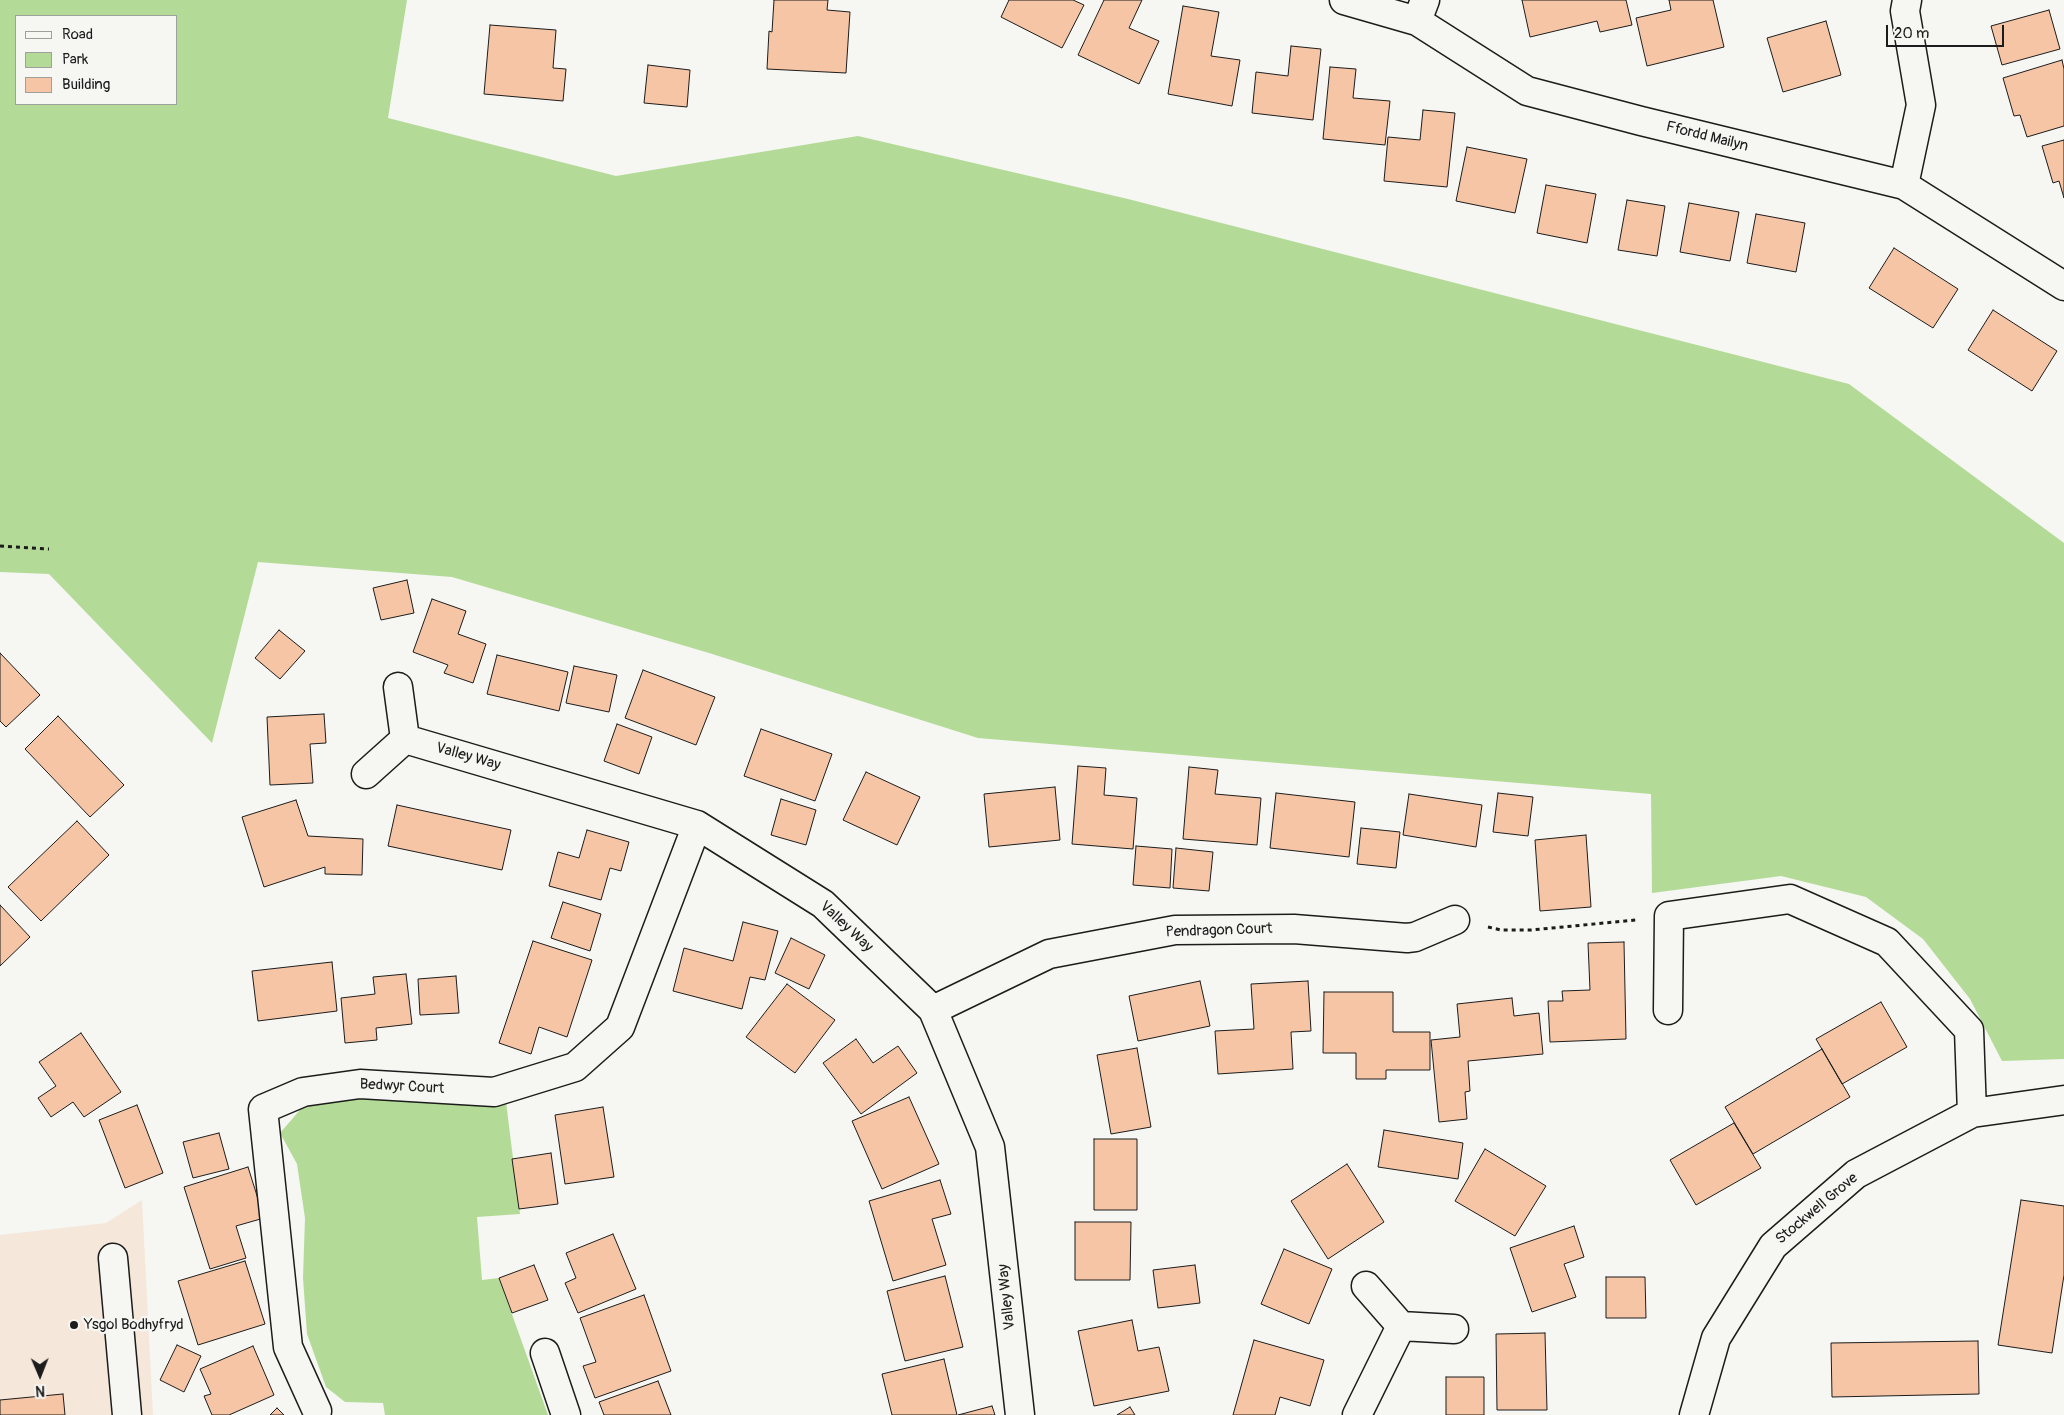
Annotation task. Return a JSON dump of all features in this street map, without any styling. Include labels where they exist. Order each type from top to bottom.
[{"type":"street","name":"Ffordd Mailyn","points":[[1344,0],[1421,11],[1527,91],[1641,121],[1904,185],[2064,286]]},
{"type":"street","points":[[1904,185],[1921,105],[1905,11],[1907,0]]},
{"type":"street","points":[[366,774],[405,738],[398,687]]},
{"type":"street","name":"Valley Way","points":[[405,738],[697,825],[823,904],[933,1010],[990,1147],[1020,1415]]},
{"type":"street","name":"Bedwyr Court","points":[[317,1412],[288,1347],[263,1109],[303,1092],[360,1084],[494,1092],[575,1067],[620,1027],[697,825]]},
{"type":"street","points":[[1668,1010],[1668,916],[1790,899],[1887,942],[1969,1030],[1972,1114]]},
{"type":"street","name":"Pendragon Court","points":[[933,1010],[1050,954],[1175,930],[1294,929],[1408,938],[1415,937],[1455,920]]},
{"type":"street","name":"Stockwell Grove","points":[[1694,1415],[1716,1338],[1773,1246],[1856,1174],[1972,1114],[2064,1100]]},
{"type":"street","points":[[113,1258],[127,1415]]},
{"type":"street","points":[[1366,1286],[1401,1326],[1454,1329]]},
{"type":"street","points":[[1357,1415],[1401,1326]]},
{"type":"street","points":[[545,1353],[566,1415]]},
{"type":"path","points":[[0,546],[49,549]]},
{"type":"path","points":[[1516,931],[1668,916]]},
{"type":"shaded area","name":"Ysgol Bodhyfryd","points":[[142,1200],[153,1415],[0,1415],[0,1235],[106,1223]]},
{"type":"green space","points":[[0,0],[407,0],[388,118],[616,176],[858,136],[1128,199],[1849,384],[2064,543],[2064,1059],[2002,1061],[1970,999],[1923,939],[1866,897],[1781,876],[1652,893],[1651,794],[978,738],[709,653],[452,577],[258,562],[212,743],[49,574],[0,572]]},
{"type":"green space","points":[[371,1093],[506,1102],[520,1214],[477,1217],[482,1280],[499,1278],[548,1415],[385,1415],[383,1403],[345,1402],[326,1387],[307,1334],[303,1278],[305,1218],[297,1164],[280,1133],[306,1103]]},
{"type":"building","points":[[774,0],[828,0],[827,10],[850,12],[846,73],[767,69],[769,31],[772,32]]},
{"type":"building","points":[[1009,0],[1073,0],[1084,5],[1062,48],[1001,17]]},
{"type":"building","points":[[1104,0],[1142,0],[1129,28],[1159,41],[1139,84],[1078,55]]},
{"type":"building","points":[[1522,0],[1626,0],[1632,25],[1600,32],[1597,21],[1530,37]]},
{"type":"building","points":[[1669,0],[1713,0],[1724,47],[1647,66],[1636,18],[1671,10]]},
{"type":"building","points":[[1183,6],[1219,12],[1211,56],[1240,60],[1232,106],[1168,94]]},
{"type":"building","points":[[2049,10],[2060,49],[2002,65],[1991,26]]},
{"type":"building","points":[[1826,21],[1841,75],[1783,92],[1767,38]]},
{"type":"building","points":[[490,25],[556,30],[553,68],[566,69],[563,101],[484,94]]},
{"type":"building","points":[[1291,46],[1321,49],[1313,120],[1252,113],[1256,72],[1288,76]]},
{"type":"building","points":[[2062,60],[2064,69],[2064,126],[2027,137],[2020,115],[2014,116],[2003,78]]},
{"type":"building","points":[[648,65],[690,70],[687,107],[644,103]]},
{"type":"building","points":[[1330,67],[1356,69],[1353,98],[1390,101],[1385,145],[1323,139]]},
{"type":"building","points":[[1423,110],[1455,113],[1447,187],[1384,181],[1388,137],[1420,140]]},
{"type":"building","points":[[2064,140],[2064,198],[2059,181],[2053,183],[2042,146]]},
{"type":"building","points":[[1467,147],[1527,159],[1515,213],[1456,201]]},
{"type":"building","points":[[1546,185],[1596,194],[1587,243],[1537,233]]},
{"type":"building","points":[[1627,200],[1665,206],[1657,256],[1618,250]]},
{"type":"building","points":[[1689,203],[1739,212],[1730,261],[1680,252]]},
{"type":"building","points":[[1756,214],[1805,223],[1796,272],[1747,263]]},
{"type":"building","points":[[1894,248],[1958,289],[1933,328],[1869,288]]},
{"type":"building","points":[[1993,310],[2057,351],[2032,391],[1968,350]]},
{"type":"building","points":[[407,580],[414,613],[381,620],[373,588]]},
{"type":"building","points":[[432,599],[466,611],[458,634],[486,644],[473,683],[444,673],[448,665],[413,652]]},
{"type":"building","points":[[279,630],[305,651],[280,679],[255,658]]},
{"type":"building","points":[[0,653],[40,695],[6,727],[0,721]]},
{"type":"building","points":[[497,655],[568,672],[559,711],[487,694]]},
{"type":"building","points":[[574,666],[617,675],[609,712],[566,703]]},
{"type":"building","points":[[643,670],[715,697],[696,745],[625,718]]},
{"type":"building","points":[[324,714],[326,743],[310,744],[313,783],[270,785],[267,717]]},
{"type":"building","points":[[58,716],[124,785],[90,817],[25,749]]},
{"type":"building","points":[[617,724],[652,737],[639,774],[604,761]]},
{"type":"building","points":[[761,729],[832,754],[815,801],[744,776]]},
{"type":"building","points":[[1078,766],[1106,768],[1104,795],[1137,798],[1133,849],[1072,844]]},
{"type":"building","points":[[1189,767],[1218,770],[1215,794],[1261,798],[1257,845],[1183,839]]},
{"type":"building","points":[[866,772],[920,797],[897,845],[843,820]]},
{"type":"building","points":[[1055,787],[1060,840],[989,847],[984,794]]},
{"type":"building","points":[[1276,793],[1355,802],[1349,857],[1270,848]]},
{"type":"building","points":[[1498,793],[1533,797],[1528,836],[1493,832]]},
{"type":"building","points":[[1409,794],[1482,805],[1476,847],[1403,835]]},
{"type":"building","points":[[781,799],[816,810],[806,845],[771,835]]},
{"type":"building","points":[[296,800],[308,836],[363,839],[362,875],[325,874],[325,867],[264,887],[242,817]]},
{"type":"building","points":[[397,805],[511,830],[502,870],[388,846]]},
{"type":"building","points":[[77,821],[109,855],[41,921],[8,887]]},
{"type":"building","points":[[1361,828],[1400,832],[1396,868],[1357,864]]},
{"type":"building","points":[[587,830],[629,842],[621,871],[610,868],[601,900],[549,886],[558,852],[579,858]]},
{"type":"building","points":[[1586,835],[1591,907],[1540,911],[1535,840]]},
{"type":"building","points":[[1136,846],[1172,849],[1170,888],[1133,885]]},
{"type":"building","points":[[1176,848],[1213,852],[1209,891],[1173,888]]},
{"type":"building","points":[[563,902],[601,914],[590,951],[551,938]]},
{"type":"building","points":[[0,905],[30,937],[0,966]]},
{"type":"building","points":[[743,922],[778,931],[765,980],[750,977],[742,1009],[673,991],[684,948],[733,961]]},
{"type":"building","points":[[791,938],[825,955],[809,989],[775,973]]},
{"type":"building","points":[[533,941],[592,960],[567,1037],[539,1027],[531,1054],[499,1043]]},
{"type":"building","points":[[1624,942],[1626,1039],[1550,1042],[1548,1001],[1563,1001],[1562,991],[1590,990],[1588,943]]},
{"type":"building","points":[[332,962],[337,1011],[258,1021],[252,971]]},
{"type":"building","points":[[406,974],[412,1024],[376,1028],[377,1040],[345,1043],[341,998],[375,994],[373,977]]},
{"type":"building","points":[[456,976],[459,1013],[420,1015],[418,979]]},
{"type":"building","points":[[1200,981],[1210,1026],[1138,1041],[1129,996]]},
{"type":"building","points":[[1308,981],[1311,1031],[1291,1032],[1293,1069],[1218,1074],[1215,1031],[1254,1029],[1251,984]]},
{"type":"building","points":[[787,984],[835,1020],[795,1073],[746,1037]]},
{"type":"building","points":[[1324,992],[1393,992],[1393,1032],[1430,1032],[1430,1070],[1386,1070],[1386,1079],[1356,1079],[1356,1053],[1323,1053]]},
{"type":"building","points":[[1512,998],[1514,1016],[1539,1013],[1543,1054],[1468,1061],[1470,1091],[1465,1092],[1467,1119],[1439,1122],[1431,1040],[1460,1037],[1457,1004]]},
{"type":"building","points":[[1881,1002],[1907,1047],[1842,1084],[1816,1039]]},
{"type":"building","points":[[81,1033],[121,1092],[84,1117],[73,1102],[51,1117],[38,1098],[56,1086],[39,1062]]},
{"type":"building","points":[[856,1039],[873,1063],[898,1046],[917,1073],[861,1114],[823,1063]]},
{"type":"building","points":[[1137,1048],[1151,1127],[1111,1134],[1097,1055]]},
{"type":"building","points":[[1822,1049],[1850,1097],[1753,1154],[1725,1107]]},
{"type":"building","points":[[909,1097],[939,1164],[882,1189],[852,1121]]},
{"type":"building","points":[[137,1105],[163,1173],[125,1188],[99,1120]]},
{"type":"building","points":[[603,1107],[614,1177],[565,1184],[555,1115]]},
{"type":"building","points":[[1734,1123],[1761,1168],[1696,1205],[1670,1160]]},
{"type":"building","points":[[1384,1130],[1463,1143],[1458,1179],[1378,1167]]},
{"type":"building","points":[[219,1133],[229,1169],[193,1178],[183,1142]]},
{"type":"building","points":[[1094,1139],[1137,1139],[1137,1210],[1094,1210]]},
{"type":"building","points":[[1485,1149],[1546,1186],[1515,1236],[1455,1201]]},
{"type":"building","points":[[551,1153],[558,1204],[519,1209],[512,1159]]},
{"type":"building","points":[[1347,1164],[1384,1222],[1328,1259],[1291,1201]]},
{"type":"building","points":[[248,1167],[264,1218],[236,1226],[246,1258],[210,1269],[184,1187]]},
{"type":"building","points":[[940,1180],[951,1214],[932,1219],[946,1265],[893,1281],[869,1201]]},
{"type":"building","points":[[2021,1200],[2064,1206],[2064,1275],[2052,1353],[1998,1345]]},
{"type":"building","points":[[1075,1222],[1131,1222],[1130,1280],[1075,1280]]},
{"type":"building","points":[[1574,1226],[1584,1257],[1564,1264],[1576,1297],[1532,1312],[1510,1248]]},
{"type":"building","points":[[613,1234],[636,1289],[578,1313],[565,1283],[576,1278],[566,1253]]},
{"type":"building","points":[[1284,1249],[1332,1269],[1309,1324],[1261,1304]]},
{"type":"building","points":[[245,1261],[265,1324],[198,1345],[178,1281]]},
{"type":"building","points":[[534,1265],[548,1300],[512,1313],[499,1278]]},
{"type":"building","points":[[1195,1265],[1200,1303],[1158,1308],[1153,1270]]},
{"type":"building","points":[[945,1276],[963,1347],[905,1361],[887,1291]]},
{"type":"building","points":[[1606,1277],[1645,1277],[1646,1318],[1606,1318]]},
{"type":"building","points":[[644,1295],[671,1371],[595,1398],[583,1366],[596,1362],[580,1318]]},
{"type":"building","points":[[1132,1320],[1138,1351],[1159,1347],[1169,1391],[1094,1406],[1078,1331]]},
{"type":"building","points":[[1545,1333],[1547,1410],[1497,1410],[1496,1334]]},
{"type":"building","points":[[1254,1340],[1324,1360],[1310,1406],[1280,1397],[1275,1415],[1233,1415]]},
{"type":"building","points":[[1978,1341],[1979,1394],[1832,1397],[1831,1343]]},
{"type":"building","points":[[177,1345],[201,1356],[184,1392],[160,1380]]},
{"type":"building","points":[[253,1346],[274,1395],[229,1415],[212,1415],[204,1396],[211,1394],[200,1369]]},
{"type":"building","points":[[944,1359],[957,1415],[892,1415],[882,1374]]},
{"type":"building","points":[[1446,1377],[1484,1377],[1484,1415],[1446,1415]]},
{"type":"building","points":[[658,1381],[671,1415],[604,1415],[599,1402]]},
{"type":"building","points":[[63,1394],[65,1415],[0,1415],[0,1400]]},
{"type":"building","points":[[992,1406],[995,1415],[958,1415]]},
{"type":"building","points":[[1130,1407],[1135,1415],[1117,1415]]},
{"type":"building","points":[[277,1408],[284,1415],[270,1415]]},
{"type":"place","name":"Ysgol Bodhyfryd","points":[[74,1325]]}]
